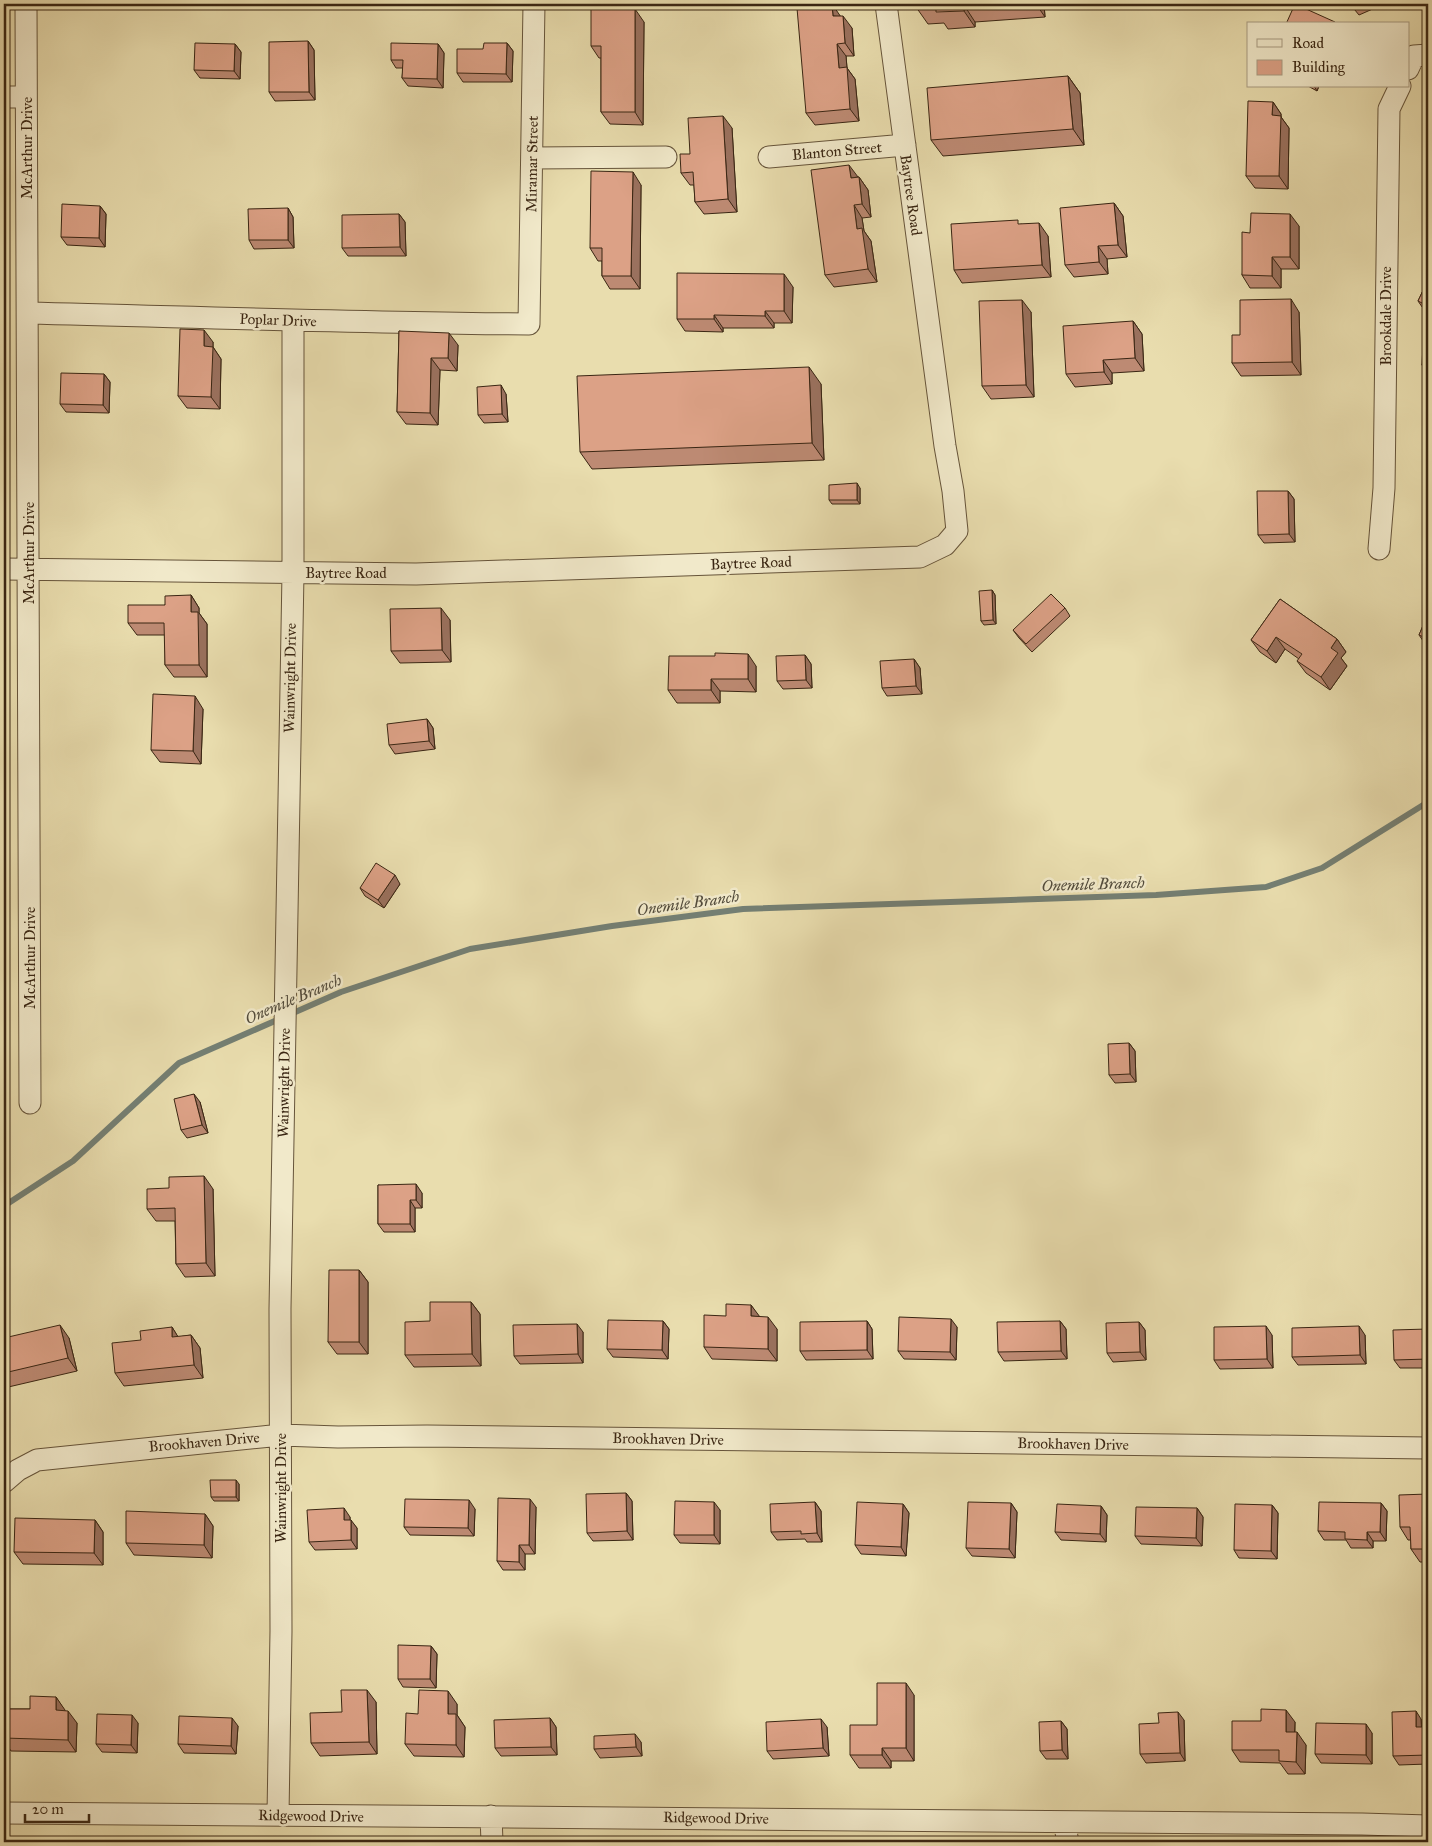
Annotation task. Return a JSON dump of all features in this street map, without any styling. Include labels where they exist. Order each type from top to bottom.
[{"type":"street","name":"McArthur Drive","points":[[26,4],[30,1103]]},
{"type":"street","name":"Miramar Street","points":[[529,324],[534,4]]},
{"type":"street","name":"Baytree Road","points":[[4,569],[416,574],[920,557],[945,545],[957,531],[953,491],[945,446],[886,4]]},
{"type":"street","points":[[1410,64],[1414,56],[1428,55]]},
{"type":"street","name":"Brookdale Drive","points":[[1379,549],[1384,478],[1389,109],[1399,88]]},
{"type":"street","points":[[4,97],[26,97]]},
{"type":"street","name":"Blanton Street","points":[[769,157],[905,146]]},
{"type":"street","points":[[532,158],[666,157]]},
{"type":"street","name":"Poplar Drive","points":[[28,313],[371,323],[529,324]]},
{"type":"street","name":"Wainwright Drive","points":[[278,1815],[282,1631],[281,1262],[293,573],[293,320]]},
{"type":"street","name":"Brookhaven Drive","points":[[4,1482],[18,1470],[36,1460],[281,1435],[1428,1448]]},
{"type":"street","name":"Ridgewood Drive","points":[[4,1813],[490,1816],[1066,1832],[1352,1824],[1428,1826]]},
{"type":"street","points":[[490,1816],[492,1842]]},
{"type":"building","points":[[832,4],[833,16],[843,16],[845,43],[837,44],[839,68],[847,67],[850,109],[806,113],[797,8]]},
{"type":"building","points":[[916,4],[983,4],[964,5],[964,11],[936,12],[936,6],[916,7]]},
{"type":"building","points":[[1295,4],[1335,22],[1287,22]]},
{"type":"building","points":[[591,9],[635,9],[635,112],[601,112],[601,46],[591,46]]},
{"type":"building","points":[[308,41],[309,92],[269,92],[269,42]]},
{"type":"building","points":[[195,43],[235,44],[234,71],[194,70]]},
{"type":"building","points":[[391,43],[438,44],[437,79],[402,78],[403,60],[391,60]]},
{"type":"building","points":[[484,43],[507,43],[506,74],[457,73],[457,49],[483,49]]},
{"type":"building","points":[[1068,76],[1073,129],[931,140],[927,88]]},
{"type":"building","points":[[1248,101],[1273,102],[1272,115],[1281,116],[1279,176],[1246,176]]},
{"type":"building","points":[[723,116],[728,199],[695,202],[693,172],[681,173],[680,154],[690,154],[688,118]]},
{"type":"building","points":[[849,165],[851,178],[859,177],[862,204],[854,205],[857,229],[862,228],[868,269],[825,275],[811,170]]},
{"type":"building","points":[[591,171],[633,172],[631,276],[602,276],[602,248],[590,248]]},
{"type":"building","points":[[1114,203],[1118,245],[1098,246],[1099,262],[1065,265],[1060,208]]},
{"type":"building","points":[[62,204],[100,206],[99,238],[61,237]]},
{"type":"building","points":[[288,208],[288,240],[249,240],[248,209]]},
{"type":"building","points":[[1251,213],[1290,214],[1290,257],[1272,257],[1272,276],[1242,275],[1242,232],[1250,233]]},
{"type":"building","points":[[399,214],[400,247],[342,248],[342,215]]},
{"type":"building","points":[[1018,220],[1018,224],[1039,223],[1042,265],[954,270],[951,224]]},
{"type":"building","points":[[677,273],[784,274],[784,311],[765,311],[765,316],[714,315],[714,319],[677,319]]},
{"type":"building","points":[[1428,280],[1428,306],[1418,301]]},
{"type":"building","points":[[1291,299],[1292,362],[1232,363],[1232,335],[1240,335],[1240,300]]},
{"type":"building","points":[[1022,300],[1026,385],[982,386],[979,301]]},
{"type":"building","points":[[1133,321],[1135,358],[1103,360],[1104,372],[1066,374],[1063,326]]},
{"type":"building","points":[[180,329],[204,330],[204,346],[213,347],[211,397],[178,396]]},
{"type":"building","points":[[399,331],[449,333],[448,358],[431,358],[430,413],[397,412]]},
{"type":"building","points":[[1423,345],[1428,346],[1428,365],[1422,365]]},
{"type":"building","points":[[809,367],[812,443],[580,452],[577,376]]},
{"type":"building","points":[[61,373],[104,374],[103,405],[60,404]]},
{"type":"building","points":[[501,385],[502,414],[478,415],[477,387]]},
{"type":"building","points":[[857,483],[857,500],[829,500],[829,485]]},
{"type":"building","points":[[1257,491],[1288,491],[1289,534],[1258,535]]},
{"type":"building","points":[[992,590],[993,620],[981,621],[979,591]]},
{"type":"building","points":[[1051,594],[1065,608],[1026,644],[1013,630]]},
{"type":"building","points":[[191,595],[191,612],[198,612],[199,665],[165,665],[164,623],[128,623],[128,605],[165,605],[165,596]]},
{"type":"building","points":[[1280,599],[1337,639],[1331,648],[1338,653],[1321,677],[1297,661],[1302,654],[1276,637],[1267,651],[1251,640]]},
{"type":"building","points":[[441,608],[442,650],[391,651],[390,609]]},
{"type":"building","points":[[1428,614],[1428,639],[1419,635]]},
{"type":"building","points":[[715,653],[748,654],[748,679],[711,679],[711,690],[668,690],[669,656],[715,656]]},
{"type":"building","points":[[805,655],[806,680],[777,681],[776,656]]},
{"type":"building","points":[[914,659],[916,686],[882,688],[880,661]]},
{"type":"building","points":[[153,694],[195,696],[193,751],[151,750]]},
{"type":"building","points":[[427,719],[429,741],[389,745],[387,724]]},
{"type":"building","points":[[376,863],[395,875],[378,900],[360,888]]},
{"type":"building","points":[[1129,1043],[1130,1074],[1109,1075],[1108,1044]]},
{"type":"building","points":[[194,1094],[202,1125],[181,1130],[174,1099]]},
{"type":"building","points":[[204,1176],[206,1263],[176,1264],[175,1208],[147,1209],[147,1189],[169,1188],[169,1177]]},
{"type":"building","points":[[416,1184],[416,1200],[410,1200],[410,1224],[378,1224],[378,1185]]},
{"type":"building","points":[[329,1270],[359,1270],[359,1342],[328,1342]]},
{"type":"building","points":[[430,1302],[471,1302],[472,1354],[405,1355],[405,1322],[430,1321]]},
{"type":"building","points":[[726,1304],[751,1305],[751,1316],[768,1317],[768,1349],[704,1347],[704,1315],[726,1316]]},
{"type":"building","points":[[899,1317],[951,1319],[950,1352],[898,1351]]},
{"type":"building","points":[[608,1320],[663,1321],[662,1350],[607,1349]]},
{"type":"building","points":[[867,1321],[867,1350],[800,1351],[800,1322]]},
{"type":"building","points":[[1060,1321],[1061,1351],[998,1352],[997,1322]]},
{"type":"building","points":[[1139,1322],[1140,1352],[1107,1353],[1106,1323]]},
{"type":"building","points":[[577,1324],[578,1354],[514,1356],[513,1325]]},
{"type":"building","points":[[60,1325],[68,1358],[4,1373],[4,1338]]},
{"type":"building","points":[[1266,1326],[1267,1359],[1214,1360],[1214,1327]]},
{"type":"building","points":[[1359,1326],[1360,1355],[1292,1357],[1292,1328]]},
{"type":"building","points":[[172,1327],[172,1337],[191,1335],[194,1365],[115,1373],[112,1343],[141,1340],[140,1331]]},
{"type":"building","points":[[1428,1329],[1428,1359],[1394,1360],[1393,1330]]},
{"type":"building","points":[[210,1480],[236,1480],[236,1497],[211,1497]]},
{"type":"building","points":[[626,1493],[627,1531],[587,1533],[586,1494]]},
{"type":"building","points":[[1428,1494],[1428,1549],[1411,1549],[1410,1527],[1400,1527],[1399,1495]]},
{"type":"building","points":[[498,1498],[530,1499],[529,1545],[519,1545],[519,1562],[497,1561]]},
{"type":"building","points":[[405,1499],[469,1500],[468,1528],[404,1527]]},
{"type":"building","points":[[675,1501],[714,1502],[714,1535],[674,1535]]},
{"type":"building","points":[[815,1502],[817,1533],[801,1534],[801,1531],[771,1532],[770,1504]]},
{"type":"building","points":[[857,1502],[903,1504],[901,1547],[855,1545]]},
{"type":"building","points":[[968,1502],[1011,1503],[1009,1549],[966,1548]]},
{"type":"building","points":[[1319,1502],[1381,1503],[1380,1532],[1367,1532],[1367,1540],[1345,1539],[1345,1532],[1318,1531]]},
{"type":"building","points":[[1057,1504],[1101,1506],[1100,1534],[1055,1532]]},
{"type":"building","points":[[1235,1504],[1272,1505],[1271,1551],[1234,1550]]},
{"type":"building","points":[[1136,1507],[1197,1508],[1196,1538],[1135,1536]]},
{"type":"building","points":[[344,1508],[344,1520],[351,1520],[351,1540],[309,1542],[307,1510]]},
{"type":"building","points":[[126,1511],[205,1514],[204,1545],[126,1543]]},
{"type":"building","points":[[15,1518],[95,1520],[94,1553],[14,1552]]},
{"type":"building","points":[[398,1645],[431,1646],[430,1679],[398,1679]]},
{"type":"building","points":[[877,1683],[906,1683],[906,1748],[882,1748],[882,1755],[850,1755],[850,1725],[877,1725]]},
{"type":"building","points":[[341,1690],[367,1690],[369,1742],[311,1743],[310,1713],[342,1712]]},
{"type":"building","points":[[419,1690],[448,1691],[448,1714],[456,1714],[456,1745],[405,1744],[406,1713],[418,1714]]},
{"type":"building","points":[[30,1696],[56,1697],[56,1710],[68,1711],[68,1740],[4,1738],[4,1709],[30,1709]]},
{"type":"building","points":[[1261,1709],[1286,1710],[1286,1732],[1297,1732],[1296,1762],[1279,1761],[1279,1750],[1232,1750],[1232,1721],[1261,1721]]},
{"type":"building","points":[[1416,1711],[1416,1727],[1428,1727],[1428,1755],[1393,1756],[1392,1712]]},
{"type":"building","points":[[1178,1712],[1180,1753],[1140,1754],[1139,1724],[1159,1723],[1158,1713]]},
{"type":"building","points":[[97,1714],[132,1715],[131,1745],[96,1744]]},
{"type":"building","points":[[179,1716],[232,1718],[231,1746],[178,1744]]},
{"type":"building","points":[[550,1718],[551,1747],[495,1748],[494,1720]]},
{"type":"building","points":[[821,1719],[823,1748],[767,1751],[766,1722]]},
{"type":"building","points":[[1061,1721],[1062,1750],[1040,1751],[1039,1722]]},
{"type":"building","points":[[1316,1723],[1366,1724],[1366,1755],[1315,1754]]},
{"type":"building","points":[[635,1734],[636,1747],[594,1749],[594,1736]]},
{"type":"waterway","name":"Onemile Branch","points":[[4,1206],[73,1161],[179,1063],[341,992],[470,949],[612,926],[743,909],[1156,895],[1266,887],[1322,868],[1428,802]]}]
